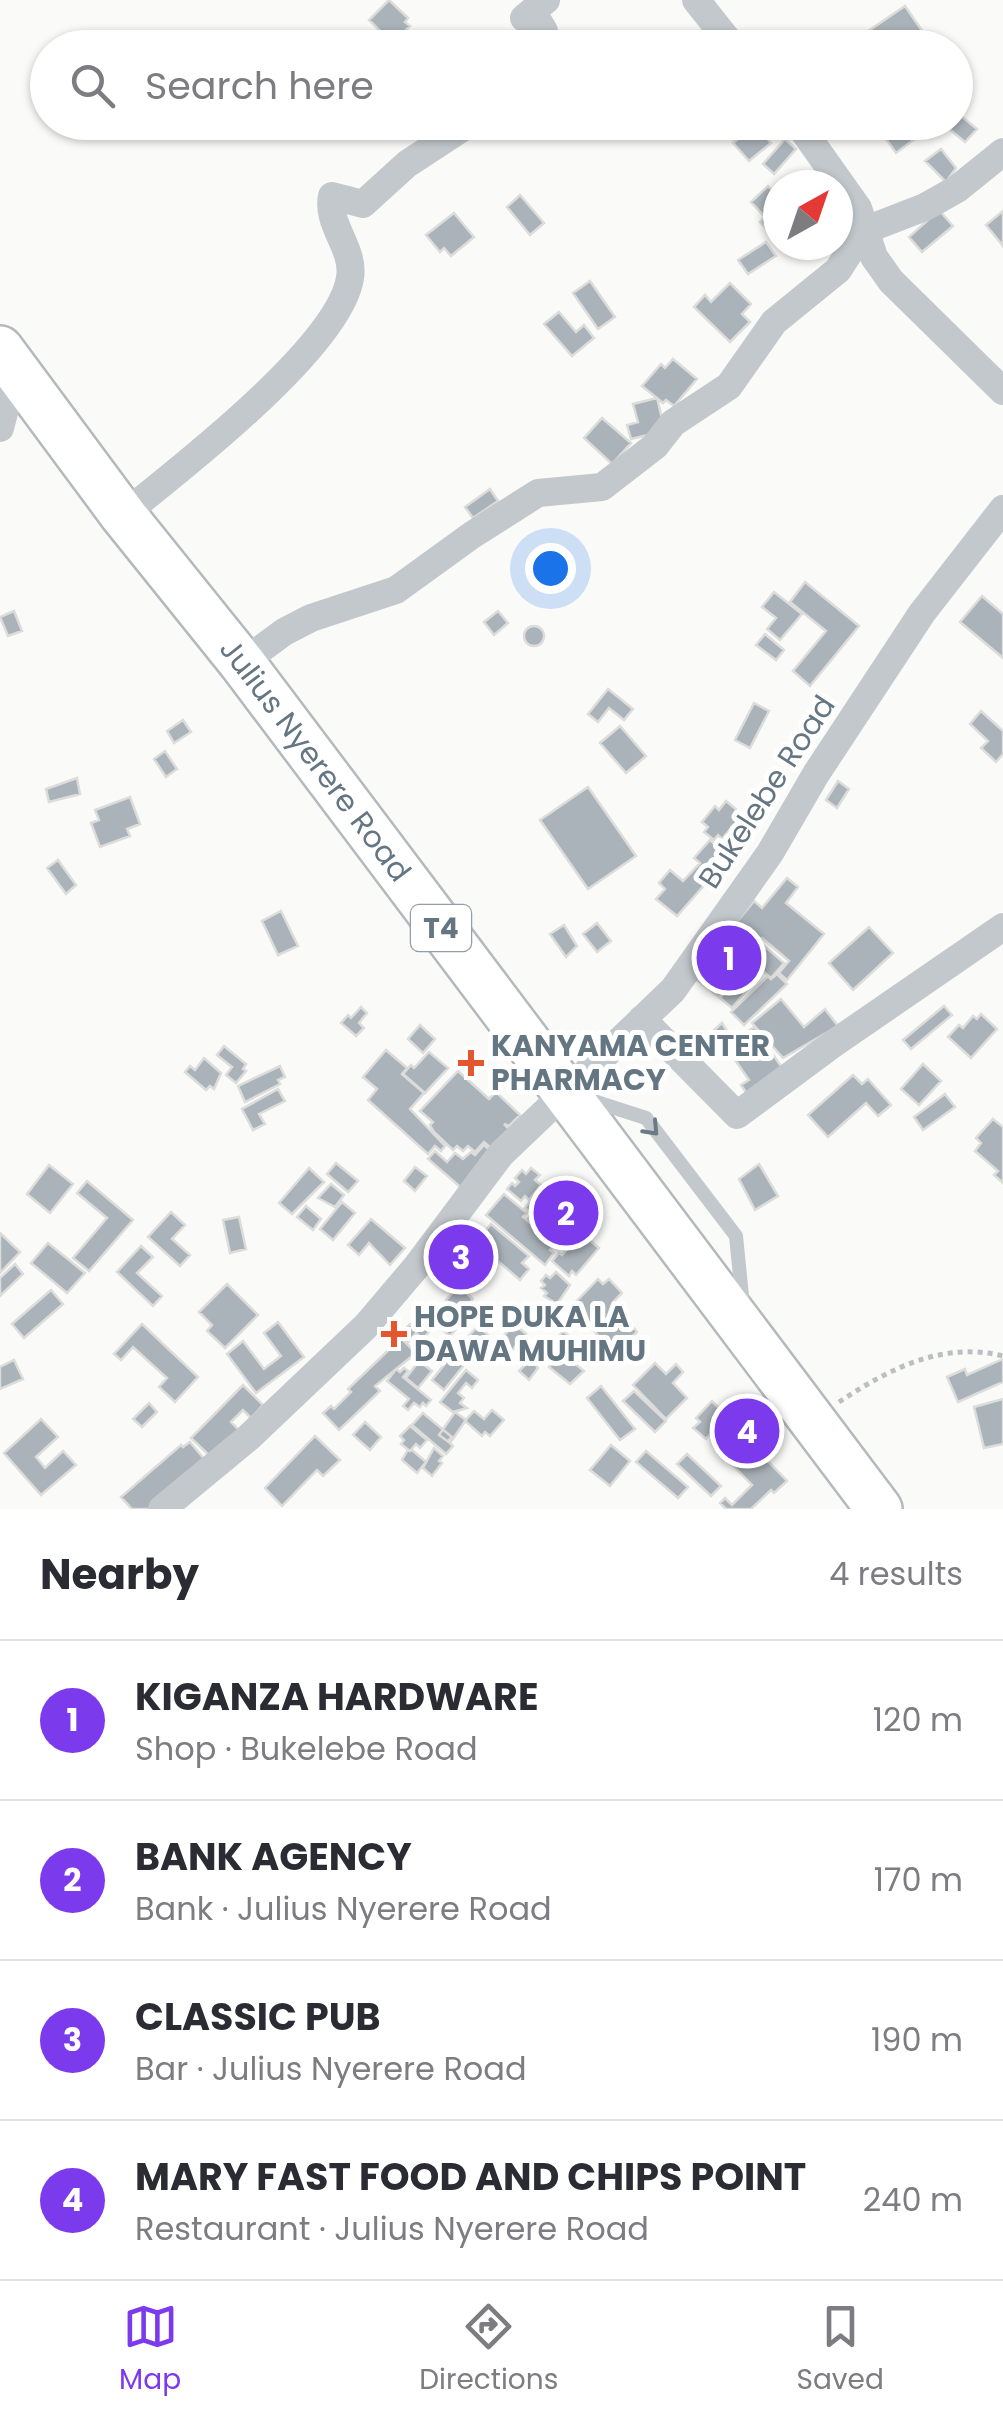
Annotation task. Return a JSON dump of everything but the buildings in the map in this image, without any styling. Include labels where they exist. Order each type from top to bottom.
[{"type":"highway","name":"Julius Nyerere Road","points":[[11,364],[123,515],[242,663],[878,1509]]},
{"type":"street","points":[[543,30],[538,21],[524,18],[546,0]]},
{"type":"street","points":[[696,0],[720,30]]},
{"type":"street","points":[[123,515],[278,383],[330,321],[347,288],[350,268],[332,216],[332,196],[363,204],[407,164],[444,140]]},
{"type":"street","points":[[809,140],[858,208],[874,257],[890,281],[1003,391]]},
{"type":"street","points":[[242,663],[310,618],[396,590],[538,493],[602,487],[656,446],[672,423],[729,386],[774,322],[838,270],[863,231],[925,207],[957,189],[1003,152]]},
{"type":"street","points":[[0,428],[11,364]]},
{"type":"street","name":"Bukelebe Road","points":[[162,1509],[248,1438],[366,1326],[418,1266],[501,1154],[673,990],[770,853],[816,774],[922,613],[1003,509]]},
{"type":"street","points":[[642,1019],[738,1115],[832,1044],[1003,927]]},
{"type":"path","points":[[812,1420],[884,1374],[924,1356],[1003,1356]]},
{"type":"place","name":"KIGANZA HARDWARE","points":[[729,958]]},
{"type":"place","name":"KANYAMA CENTER PHARMACY","points":[[471,1063]]},
{"type":"place","name":"BANK AGENCY","points":[[566,1213]]},
{"type":"place","name":"CLASSIC PUB","points":[[461,1257]]},
{"type":"place","name":"HOPE DUKA LA DAWA MUHIMU","points":[[394,1334]]},
{"type":"place","name":"MARY FAST FOOD AND CHIPS POINT","points":[[747,1431]]}]
